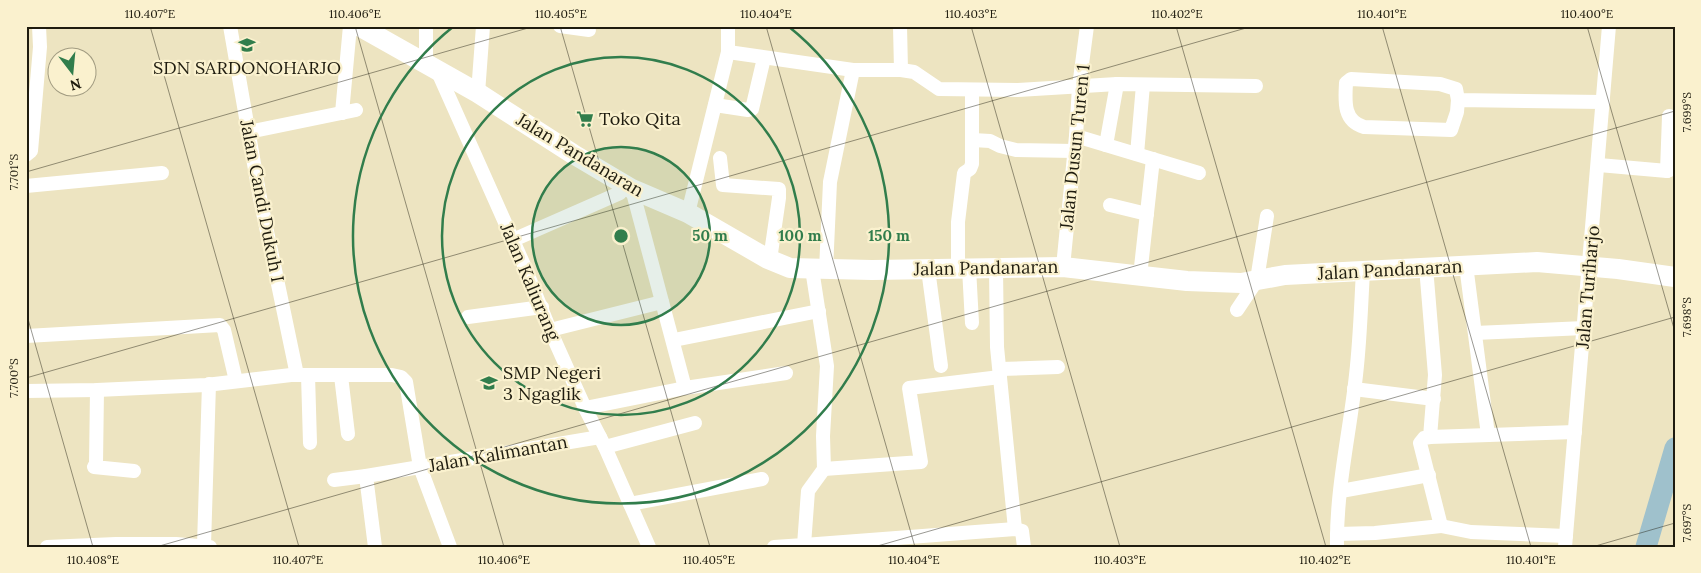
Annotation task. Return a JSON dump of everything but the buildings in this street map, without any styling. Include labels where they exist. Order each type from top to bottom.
[{"type":"main road","name":"Jalan Pandanaran","points":[[361,27],[478,93],[573,154],[626,191],[688,213],[770,260],[790,268],[963,269],[1063,267],[1187,282],[1242,283],[1285,275],[1536,262],[1675,277]]},
{"type":"street","points":[[26,156],[31,150],[31,91],[40,47],[39,26]]},
{"type":"street","name":"Jalan Candi Dukuh I","points":[[230,26],[268,239],[302,375],[310,443]]},
{"type":"street","points":[[426,26],[431,67]]},
{"type":"street","points":[[478,93],[484,26]]},
{"type":"street","points":[[560,26],[588,30]]},
{"type":"street","points":[[688,213],[728,52],[728,26]]},
{"type":"street","points":[[900,26],[901,70]]},
{"type":"street","name":"Jalan Dusun Turen 1","points":[[1063,267],[1079,87],[1087,26]]},
{"type":"street","name":"Jalan Turiharjo","points":[[1566,541],[1609,26]]},
{"type":"street","points":[[342,113],[361,27]]},
{"type":"street","points":[[728,52],[852,70],[901,70],[914,72],[939,89],[1018,90],[1117,84],[1256,86]]},
{"type":"street","points":[[715,105],[752,109],[764,58]]},
{"type":"street","name":"Jalan Kaliurang","points":[[431,67],[473,148],[542,307],[550,330],[649,547]]},
{"type":"street","points":[[804,546],[808,491],[824,469],[822,436],[827,366],[819,311],[819,269],[830,182],[852,70]]},
{"type":"street","points":[[1350,80],[1448,86],[1456,89],[1458,100],[1452,130],[1364,127],[1354,124],[1346,110],[1346,83],[1350,80]]},
{"type":"street","points":[[1106,145],[1117,84]]},
{"type":"street","points":[[1136,154],[1143,85]]},
{"type":"street","points":[[972,90],[972,164],[970,169],[964,174],[958,222],[963,269],[972,323]]},
{"type":"street","points":[[1458,100],[1603,102]]},
{"type":"street","points":[[248,132],[356,110]]},
{"type":"street","points":[[1598,165],[1671,169],[1669,116]]},
{"type":"street","points":[[1076,136],[1199,173]]},
{"type":"street","points":[[973,140],[990,141],[1016,150],[1074,151]]},
{"type":"street","points":[[720,158],[723,185],[779,189],[770,260]]},
{"type":"street","points":[[1140,276],[1153,159]]},
{"type":"street","points":[[26,186],[162,173]]},
{"type":"street","points":[[512,240],[626,191],[674,340],[685,388]]},
{"type":"street","points":[[1110,205],[1147,214]]},
{"type":"street","points":[[1238,310],[1256,280],[1267,216]]},
{"type":"street","points":[[1466,265],[1488,435]]},
{"type":"street","points":[[1426,267],[1434,376],[1434,399],[1430,437]]},
{"type":"street","points":[[996,268],[997,347],[1015,529]]},
{"type":"street","points":[[928,269],[940,366]]},
{"type":"street","points":[[1363,271],[1354,389],[1341,491],[1337,540],[1376,533],[1441,526],[1471,532],[1566,541]]},
{"type":"street","points":[[550,330],[662,302]]},
{"type":"street","points":[[468,317],[542,307]]},
{"type":"street","points":[[674,340],[819,311]]},
{"type":"street","points":[[26,336],[220,326],[224,330],[236,381]]},
{"type":"street","points":[[1474,333],[1584,328]]},
{"type":"street","points":[[824,469],[921,462],[909,388],[1000,373],[1058,367]]},
{"type":"street","points":[[585,408],[685,388],[786,373]]},
{"type":"street","points":[[26,391],[97,390],[209,384],[302,375],[392,375],[401,377],[406,382],[420,467],[334,480]]},
{"type":"street","points":[[341,376],[348,434]]},
{"type":"street","points":[[47,547],[116,545],[207,546],[209,384]]},
{"type":"street","points":[[1354,389],[1434,399]]},
{"type":"street","points":[[97,390],[96,464],[94,467],[134,471]]},
{"type":"street","name":"Jalan Kalimantan","points":[[450,547],[420,467],[602,442],[695,423]]},
{"type":"street","points":[[1441,526],[1420,443],[1424,438],[1575,432]]},
{"type":"street","points":[[1341,491],[1429,474]]},
{"type":"street","points":[[366,476],[375,547]]},
{"type":"street","points":[[630,504],[762,479]]},
{"type":"street","points":[[774,547],[886,543],[1015,529],[1022,531],[1024,547]]},
{"type":"waterway","points":[[1646,547],[1675,448]]},
{"type":"place","name":"SDN SARDONOHARJO","points":[[247,45]]},
{"type":"place","name":"Toko Qita","points":[[585,119]]},
{"type":"place","name":"SMP Negeri 3 Ngaglik","points":[[489,383]]}]
